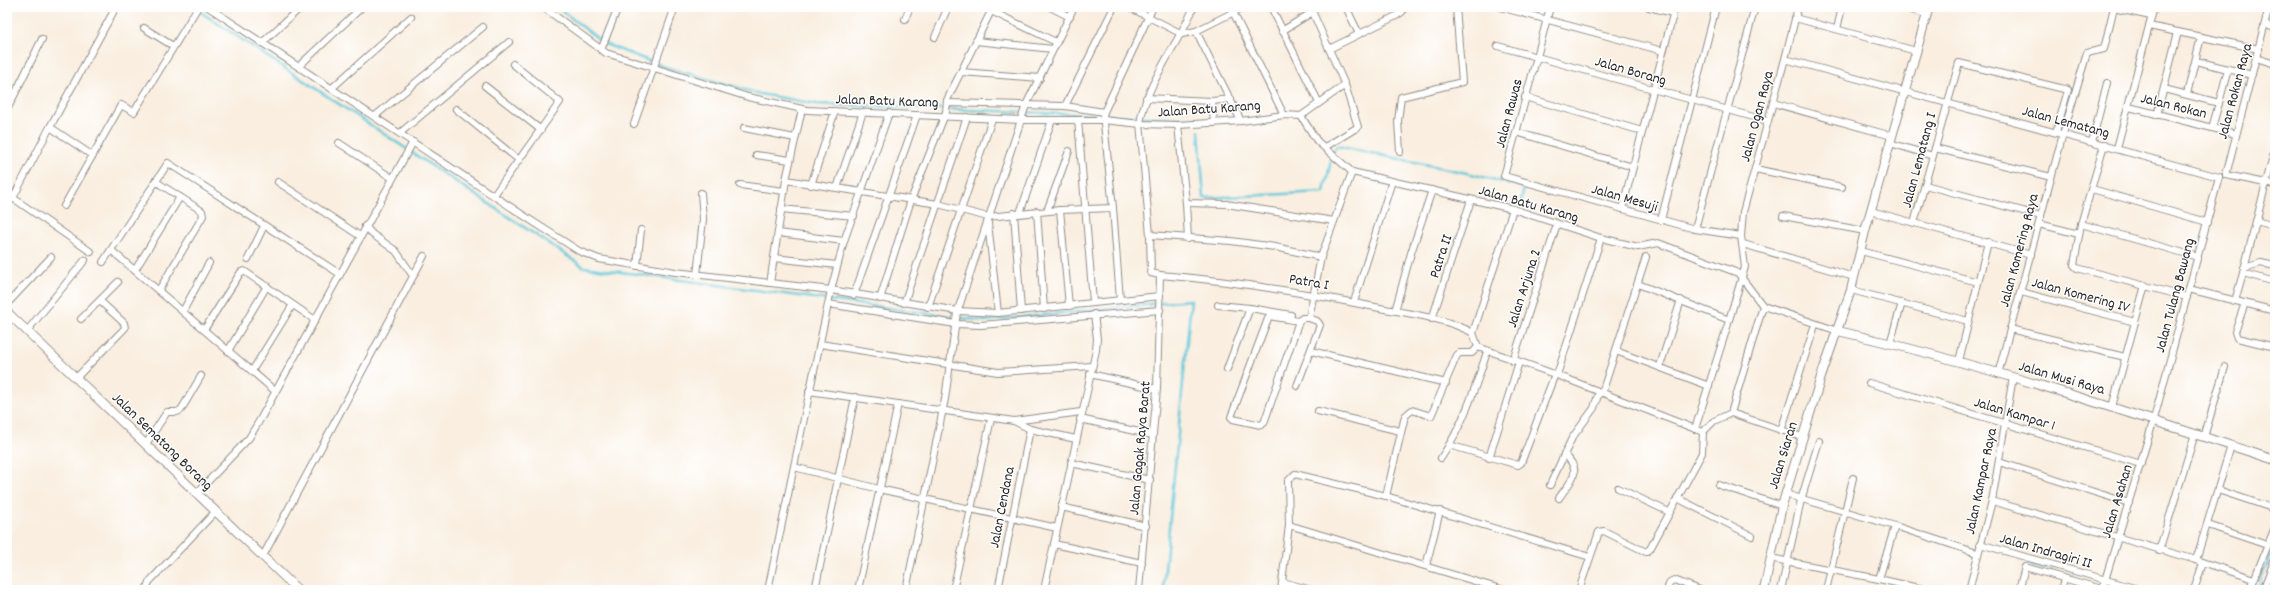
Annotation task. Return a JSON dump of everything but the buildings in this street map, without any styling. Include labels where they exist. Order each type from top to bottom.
[{"type":"street","points":[[7,204],[13,198],[116,7]]},
{"type":"street","points":[[64,206],[94,156],[121,104],[134,112],[197,7]]},
{"type":"street","points":[[208,7],[375,116],[400,133],[412,144],[494,195],[579,251],[599,259],[697,275],[770,283],[854,295],[958,312],[998,313],[1044,309],[1093,302],[1160,297],[1160,275],[1151,274],[1150,235],[1140,124],[1146,98],[1182,34],[1194,7]]},
{"type":"street","points":[[262,43],[301,7]]},
{"type":"street","points":[[299,66],[362,7]]},
{"type":"street","name":"Jalan Batu Karang","points":[[542,7],[603,47],[655,67],[748,97],[802,109],[945,114],[992,119],[1024,112],[1052,120],[1078,120],[1103,116],[1140,124],[1178,125],[1241,121],[1284,115],[1301,116],[1310,133],[1336,159],[1352,172],[1513,210],[1601,238],[1638,247],[1658,243],[1730,270],[1743,278],[1763,306]]},
{"type":"street","points":[[603,47],[618,7]]},
{"type":"street","points":[[634,124],[675,7]]},
{"type":"street","points":[[905,19],[910,7]]},
{"type":"street","points":[[935,37],[948,7]]},
{"type":"street","points":[[1050,7],[1070,17]]},
{"type":"street","points":[[906,590],[943,409],[958,312],[1024,112],[1074,7]]},
{"type":"street","points":[[1065,106],[1114,7]]},
{"type":"street","points":[[1129,7],[1182,34],[1196,31],[1244,7]]},
{"type":"street","points":[[1120,300],[1113,208],[1103,116],[1153,7]]},
{"type":"street","points":[[1271,7],[1319,103]]},
{"type":"street","points":[[1346,7],[1359,34]]},
{"type":"street","points":[[1329,49],[1400,14],[1402,7]]},
{"type":"street","points":[[1400,152],[1398,121],[1401,96],[1462,82],[1456,7]]},
{"type":"street","points":[[1500,7],[1547,21],[1663,51]]},
{"type":"street","points":[[1536,57],[1550,7]]},
{"type":"street","points":[[1622,209],[1674,10],[1649,7]]},
{"type":"street","points":[[1661,220],[1716,7]]},
{"type":"street","points":[[1695,229],[1755,7]]},
{"type":"street","points":[[1785,59],[1798,7]]},
{"type":"street","points":[[1837,29],[1842,7]]},
{"type":"street","points":[[1900,7],[1927,11]]},
{"type":"street","points":[[2117,148],[2129,107],[2154,7]]},
{"type":"street","name":"Jalan Rokan Raya","points":[[2222,176],[2236,134],[2259,49],[2268,7]]},
{"type":"street","points":[[2114,8],[2151,16]]},
{"type":"street","name":"Jalan Komering Raya","points":[[1998,374],[2063,134],[2087,53],[2103,51],[2105,48],[2114,8]]},
{"type":"street","points":[[880,299],[911,200],[945,114],[947,104],[992,9],[1055,45]]},
{"type":"street","name":"Jalan Siaran","points":[[1764,590],[1785,494],[1802,437],[1851,290],[1870,211],[1906,92],[1927,11]]},
{"type":"street","points":[[1233,12],[1284,115]]},
{"type":"street","points":[[1282,31],[1311,12],[1313,13],[1345,85],[1358,127],[1326,148]]},
{"type":"street","points":[[332,88],[411,17]]},
{"type":"street","points":[[1795,18],[1916,51]]},
{"type":"street","points":[[2265,25],[2275,28]]},
{"type":"street","points":[[2149,26],[2259,49]]},
{"type":"street","points":[[375,116],[483,27]]},
{"type":"street","points":[[144,28],[173,46]]},
{"type":"street","points":[[1196,31],[1241,121]]},
{"type":"street","points":[[2157,115],[2178,32]]},
{"type":"street","points":[[2187,94],[2201,37]]},
{"type":"street","points":[[7,110],[42,39]]},
{"type":"street","points":[[976,41],[1055,45]]},
{"type":"street","points":[[400,133],[509,42]]},
{"type":"street","name":"Jalan Borang","points":[[1498,46],[1768,121]]},
{"type":"street","name":"Jalan Rawas","points":[[1504,176],[1536,57]]},
{"type":"street","points":[[2256,58],[2275,64]]},
{"type":"street","name":"Jalan Ogan Raya","points":[[1681,300],[1729,320],[1743,278],[1745,266],[1741,236],[1743,212],[1785,59],[1906,92]]},
{"type":"street","points":[[2196,61],[2252,75]]},
{"type":"street","name":"Jalan Lematang I","points":[[1914,223],[1946,103],[1954,87],[1960,62],[2068,90],[2065,102]]},
{"type":"street","points":[[494,195],[560,102],[513,64]]},
{"type":"street","points":[[2212,128],[2228,68]]},
{"type":"street","points":[[961,72],[1040,78]]},
{"type":"street","points":[[2092,142],[2107,83]]},
{"type":"street","points":[[1301,116],[1345,85]]},
{"type":"street","points":[[485,86],[541,130]]},
{"type":"street","points":[[2164,89],[2219,103]]},
{"type":"street","name":"Jalan Lematang","points":[[1906,92],[2222,176],[2275,185]]},
{"type":"street","points":[[1525,97],[1642,131]]},
{"type":"street","points":[[1146,98],[1212,101],[1231,99]]},
{"type":"street","points":[[1212,101],[1214,123]]},
{"type":"street","points":[[2056,132],[2065,102],[2072,105]]},
{"type":"street","points":[[1773,103],[1891,140],[1933,156]]},
{"type":"street","points":[[947,104],[1024,112],[1065,106],[1103,116]]},
{"type":"street","name":"Jalan Rokan","points":[[2129,107],[2236,134]]},
{"type":"street","points":[[456,109],[519,160]]},
{"type":"street","points":[[770,283],[786,180],[802,109]]},
{"type":"street","points":[[811,185],[835,111]]},
{"type":"street","points":[[837,188],[863,112]]},
{"type":"street","points":[[768,590],[809,391],[837,265],[889,113]]},
{"type":"street","points":[[854,295],[917,114]]},
{"type":"street","points":[[904,303],[967,117]]},
{"type":"street","points":[[928,307],[992,119]]},
{"type":"street","points":[[1021,311],[1017,213],[1052,120]]},
{"type":"street","points":[[1078,120],[1093,302]]},
{"type":"street","points":[[1178,125],[1188,239]]},
{"type":"street","points":[[50,127],[94,156]]},
{"type":"street","points":[[744,128],[795,138]]},
{"type":"street","points":[[1516,132],[1633,167]]},
{"type":"street","points":[[339,143],[392,178]]},
{"type":"street","points":[[197,494],[248,438],[412,144]]},
{"type":"street","points":[[2104,145],[2081,224],[2074,265],[2077,268],[2187,297]]},
{"type":"street","points":[[1935,148],[2052,177]]},
{"type":"street","points":[[1047,211],[1069,150]]},
{"type":"street","points":[[2235,301],[2274,152]]},
{"type":"street","points":[[756,155],[790,160]]},
{"type":"street","points":[[103,262],[168,163],[340,274]]},
{"type":"street","points":[[1755,169],[1842,187]]},
{"type":"street","points":[[1309,318],[1321,257],[1352,172]]},
{"type":"street","name":"Jalan Mesuji","points":[[1504,176],[1695,229],[1741,236]]},
{"type":"street","name":"Jalan Tulang Bawang","points":[[2154,419],[2207,222],[2222,176]]},
{"type":"street","points":[[786,180],[938,204],[988,219],[1017,213],[1113,208]]},
{"type":"street","points":[[155,181],[202,211],[203,216],[159,290]]},
{"type":"street","points":[[1354,302],[1392,181]]},
{"type":"street","points":[[278,182],[360,236]]},
{"type":"street","points":[[740,185],[784,191]]},
{"type":"street","points":[[1925,186],[2041,216]]},
{"type":"street","points":[[2092,189],[2207,222]]},
{"type":"street","points":[[1395,311],[1411,253],[1432,190]]},
{"type":"street","points":[[697,275],[703,219],[701,193]]},
{"type":"street","points":[[135,270],[180,197]]},
{"type":"street","points":[[13,198],[91,252]]},
{"type":"street","name":"Patra II","points":[[1432,320],[1471,200]]},
{"type":"street","points":[[1186,203],[1226,204],[1334,221]]},
{"type":"street","points":[[781,209],[854,216]]},
{"type":"street","points":[[1060,210],[1069,306]]},
{"type":"street","points":[[1513,210],[1473,333],[1478,348],[1556,375],[1703,432]]},
{"type":"street","points":[[1870,211],[1988,242],[2031,255]]},
{"type":"street","points":[[1037,212],[1044,309]]},
{"type":"street","points":[[1783,216],[1865,231]]},
{"type":"street","points":[[988,219],[998,313]]},
{"type":"street","points":[[2256,221],[2275,226]]},
{"type":"street","name":"Jalan Arjuna 2","points":[[1489,458],[1557,224]]},
{"type":"street","points":[[2039,224],[2079,234]]},
{"type":"street","points":[[2081,224],[2198,257]]},
{"type":"street","points":[[248,259],[264,226]]},
{"type":"street","points":[[365,226],[372,234],[396,251],[413,276]]},
{"type":"street","points":[[637,266],[641,230]]},
{"type":"street","points":[[778,233],[844,241]]},
{"type":"street","points":[[1150,235],[1231,241],[1321,257]]},
{"type":"street","points":[[1450,445],[1489,458],[1518,465],[1523,461],[1556,375],[1601,238]]},
{"type":"street","points":[[1959,361],[1988,242]]},
{"type":"street","points":[[1743,244],[1854,277]]},
{"type":"street","points":[[111,250],[275,390]]},
{"type":"street","points":[[1861,251],[1978,282]]},
{"type":"street","points":[[263,556],[424,256]]},
{"type":"street","points":[[1550,485],[1572,438],[1594,408],[1601,393],[1646,257]]},
{"type":"street","points":[[7,304],[51,258]]},
{"type":"street","points":[[774,258],[837,265]]},
{"type":"street","points":[[27,331],[85,260]]},
{"type":"street","points":[[183,311],[209,263]]},
{"type":"street","points":[[2244,270],[2262,263],[2275,266]]},
{"type":"street","points":[[2244,270],[2275,282]]},
{"type":"street","points":[[204,330],[242,271],[267,286],[292,306],[315,320]]},
{"type":"street","name":"Patra I","points":[[1160,275],[1249,284],[1313,294],[1395,311],[1461,327],[1473,333]]},
{"type":"street","points":[[81,319],[118,282]]},
{"type":"street","points":[[1638,284],[1681,300],[1660,366]]},
{"type":"street","points":[[2112,407],[2145,285]]},
{"type":"street","points":[[228,351],[267,286]]},
{"type":"street","points":[[2189,289],[2275,311]]},
{"type":"street","points":[[1851,290],[1968,321]]},
{"type":"street","name":"Jalan Komering IV","points":[[2020,292],[2135,322]]},
{"type":"street","name":"Jalan Gagak Raya Barat","points":[[1139,590],[1146,526],[1157,389],[1160,297]]},
{"type":"street","points":[[76,378],[125,328],[124,323],[100,301]]},
{"type":"street","points":[[829,303],[981,325],[1160,309]]},
{"type":"street","points":[[1890,343],[1902,303]]},
{"type":"street","points":[[2245,303],[2235,332],[2237,338],[2275,347]]},
{"type":"street","points":[[1218,305],[1250,308],[1301,319]]},
{"type":"street","points":[[252,371],[292,306]]},
{"type":"street","points":[[1731,413],[1763,306],[1815,325],[1838,331]]},
{"type":"street","points":[[1227,369],[1250,308]]},
{"type":"street","name":"Jalan Sematang Borang","points":[[7,312],[197,494],[213,514],[263,556],[298,590]]},
{"type":"street","points":[[1044,590],[1097,339],[1094,314]]},
{"type":"street","points":[[1297,386],[1320,325],[1317,321],[1309,318],[1301,319],[1269,316],[1231,417],[1233,419],[1261,425],[1264,423],[1301,319]]},
{"type":"street","points":[[1695,429],[1728,324]]},
{"type":"street","points":[[1781,431],[1815,325]]},
{"type":"street","points":[[2010,329],[2125,357]]},
{"type":"street","name":"Jalan Musi Raya","points":[[1838,331],[1959,361],[1998,374],[2013,377],[2154,419],[2194,434],[2275,460]]},
{"type":"street","points":[[820,344],[1004,372],[1092,366]]},
{"type":"street","points":[[1386,496],[1400,431],[1408,413],[1431,416],[1457,355],[1460,352],[1472,354],[1478,348]]},
{"type":"street","points":[[1311,351],[1446,383]]},
{"type":"street","points":[[1616,351],[1660,366],[1709,386]]},
{"type":"street","points":[[1441,458],[1450,445],[1474,390],[1487,352]]},
{"type":"street","points":[[2204,437],[2225,367]]},
{"type":"street","points":[[1090,374],[1157,389]]},
{"type":"street","points":[[146,444],[167,412],[177,412],[181,410],[201,376]]},
{"type":"street","name":"Jalan Kampar Raya","points":[[1968,590],[1992,501],[2013,377]]},
{"type":"street","name":"Jalan Kampar 1","points":[[1868,382],[2141,464]]},
{"type":"street","points":[[809,391],[943,409],[991,419],[1014,421],[1081,412]]},
{"type":"street","points":[[815,590],[855,397]]},
{"type":"street","points":[[858,590],[878,489],[898,404]]},
{"type":"street","points":[[1318,411],[1400,431]]},
{"type":"street","points":[[1579,590],[1599,532],[1602,531],[1648,551],[1702,453],[1703,432],[1714,421],[1731,413],[1802,437]]},
{"type":"street","points":[[953,590],[991,419]]},
{"type":"street","points":[[1080,419],[1153,435]]},
{"type":"street","name":"Jalan Asahan","points":[[2104,590],[2105,580],[2154,419]]},
{"type":"street","points":[[1014,421],[1030,429],[1076,439]]},
{"type":"street","name":"Jalan Cendana","points":[[998,590],[1030,429]]},
{"type":"street","points":[[2159,551],[2194,434]]},
{"type":"street","points":[[1781,590],[1786,561],[1801,500],[1819,442]]},
{"type":"street","points":[[2196,560],[2231,446]]},
{"type":"street","points":[[1559,498],[1575,472],[1574,465],[1564,454]]},
{"type":"street","points":[[1999,462],[2129,502]]},
{"type":"street","points":[[1070,463],[1150,480]]},
{"type":"street","points":[[794,467],[878,489],[1012,516],[1057,528]]},
{"type":"street","points":[[1281,590],[1289,525],[1288,480],[1295,474],[1440,511],[1590,557]]},
{"type":"street","points":[[1826,590],[1853,478]]},
{"type":"street","points":[[1719,485],[1782,506]]},
{"type":"street","points":[[1618,488],[1669,512]]},
{"type":"street","points":[[2218,490],[2275,509]]},
{"type":"street","points":[[1785,494],[1801,500],[1895,526],[1978,553]]},
{"type":"street","points":[[1677,498],[1752,536]]},
{"type":"street","points":[[1992,501],[2159,551],[2196,560],[2254,579]]},
{"type":"street","points":[[1061,507],[1146,526]]},
{"type":"street","points":[[1426,566],[1440,511]]},
{"type":"street","points":[[146,590],[149,582],[213,514]]},
{"type":"street","points":[[1289,525],[1504,590]]},
{"type":"street","points":[[2208,525],[2267,545]]},
{"type":"street","points":[[1879,579],[1895,526]]},
{"type":"street","points":[[2250,590],[2275,527]]},
{"type":"street","points":[[1054,544],[1142,563]]},
{"type":"street","name":"Jalan Indragiri II","points":[[1980,544],[2141,590]]},
{"type":"street","points":[[1770,558],[1927,590]]},
{"type":"street","points":[[2019,590],[2028,558]]},
{"type":"street","points":[[2263,590],[2275,559]]},
{"type":"street","points":[[2194,590],[2203,563]]},
{"type":"street","points":[[2045,573],[2048,564]]},
{"type":"street","points":[[2025,567],[2104,590]]},
{"type":"street","points":[[2061,568],[2061,590]]},
{"type":"street","points":[[1667,590],[1670,582],[1674,580],[1700,590]]},
{"type":"street","points":[[1283,582],[1311,590]]},
{"type":"waterway","points":[[193,7],[584,267],[984,321],[1191,300],[1163,590]]},
{"type":"waterway","points":[[557,7],[605,44],[665,67],[760,94],[817,104],[1197,119]]},
{"type":"waterway","points":[[1199,131],[1204,198],[1324,192],[1333,151],[1337,146],[1467,173],[1524,187],[1520,208]]},
{"type":"waterway","points":[[2257,590],[2275,542]]},
{"type":"waterway","points":[[2029,564],[2044,569]]},
{"type":"waterway","points":[[2050,570],[2055,572]]},
{"type":"waterway","points":[[2063,574],[2073,577]]},
{"type":"waterway","points":[[2108,586],[2120,590]]}]
